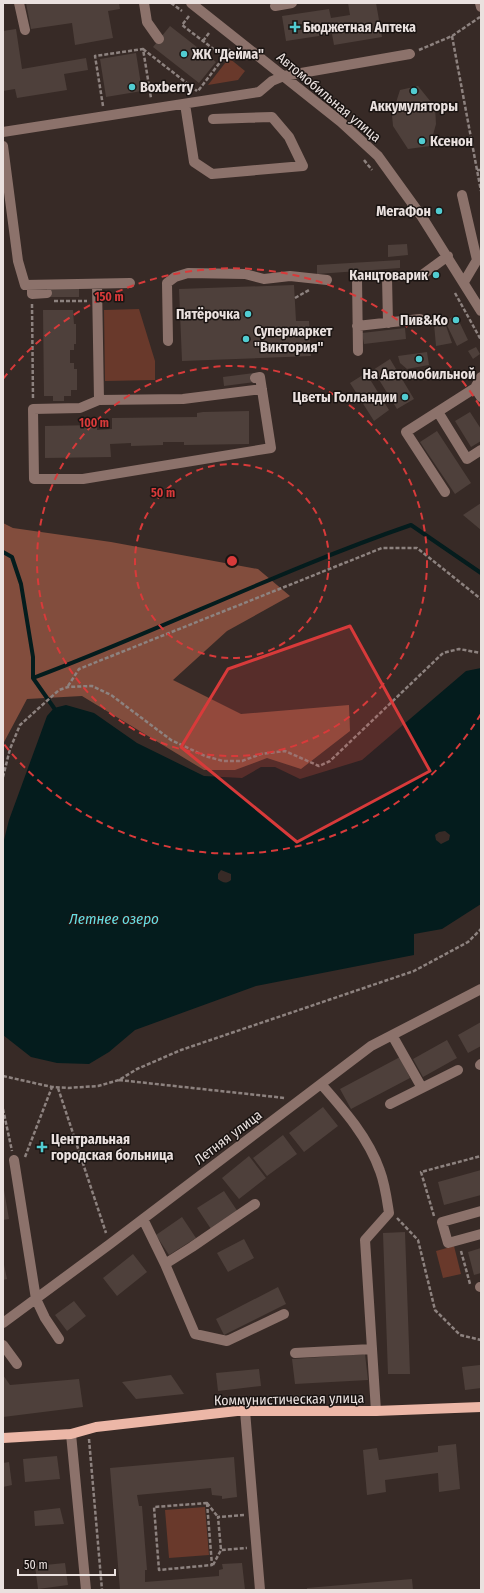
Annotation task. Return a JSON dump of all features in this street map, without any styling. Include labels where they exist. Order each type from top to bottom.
[{"type":"main road","name":"Коммунистическая улица","points":[[3,1438],[71,1434],[88,1429],[245,1411],[376,1411],[481,1407]]},
{"type":"street","points":[[20,3],[25,30]]},
{"type":"street","points":[[144,3],[147,22],[159,39]]},
{"type":"street","name":"Автомобильная улица","points":[[191,3],[341,122],[378,156],[418,211],[481,310]]},
{"type":"street","points":[[275,6],[292,3]]},
{"type":"street","points":[[480,3],[481,7]]},
{"type":"street","points":[[3,132],[259,92],[272,81],[284,76],[410,54]]},
{"type":"street","points":[[185,104],[194,162],[212,174],[303,166],[289,137],[272,117],[213,118]]},
{"type":"street","points":[[3,146],[18,261],[25,285],[47,297]]},
{"type":"street","points":[[462,194],[477,260],[464,282]]},
{"type":"street","points":[[422,275],[448,256]]},
{"type":"street","points":[[168,341],[167,283],[175,277],[188,273],[245,274],[264,279],[290,276],[327,280]]},
{"type":"street","points":[[387,277],[388,323]]},
{"type":"street","points":[[357,278],[358,351]]},
{"type":"street","points":[[32,289],[130,283]]},
{"type":"street","points":[[97,284],[99,400]]},
{"type":"street","points":[[357,326],[420,319]]},
{"type":"street","points":[[255,378],[260,377],[262,389],[271,448],[83,479],[34,480],[33,409],[80,408],[99,400],[183,399],[262,389]]},
{"type":"street","points":[[445,492],[406,432],[438,412],[478,393],[481,377]]},
{"type":"street","points":[[438,412],[467,459],[481,450]]},
{"type":"street","name":"Летняя улица","points":[[3,1323],[110,1244],[371,1046],[481,989]]},
{"type":"street","points":[[392,1035],[422,1088]]},
{"type":"street","points":[[390,1104],[458,1070]]},
{"type":"street","points":[[320,1084],[345,1111],[363,1136],[380,1171],[389,1213],[365,1240],[376,1411]]},
{"type":"street","points":[[14,1160],[36,1299],[45,1318],[59,1339]]},
{"type":"street","points":[[165,1264],[256,1204]]},
{"type":"street","points":[[481,1212],[442,1222],[448,1243],[481,1234]]},
{"type":"street","points":[[143,1218],[165,1264],[195,1334],[227,1341],[284,1314]]},
{"type":"street","points":[[3,1344],[17,1364]]},
{"type":"street","points":[[295,1353],[372,1349]]},
{"type":"street","points":[[245,1411],[260,1590]]},
{"type":"street","points":[[71,1434],[86,1590]]},
{"type":"path","points":[[171,3],[189,16],[182,25],[224,57]]},
{"type":"path","points":[[410,54],[452,36],[481,17]]},
{"type":"path","points":[[203,41],[210,32]]},
{"type":"path","points":[[452,36],[481,191]]},
{"type":"path","points":[[143,49],[153,108]]},
{"type":"path","points":[[105,116],[95,56],[143,49],[209,100]]},
{"type":"path","points":[[197,91],[230,49]]},
{"type":"path","points":[[363,159],[378,176]]},
{"type":"path","points":[[32,289],[33,409]]},
{"type":"path","points":[[454,292],[481,340]]},
{"type":"path","points":[[47,297],[97,301]]},
{"type":"path","points":[[68,687],[79,669],[382,548],[417,548],[481,599]]},
{"type":"path","points":[[3,777],[10,749],[20,725],[59,690],[68,687],[92,686],[111,695],[171,740],[205,756],[223,761],[242,761],[261,754],[285,751],[320,766],[330,761],[443,653],[459,649],[481,652]]},
{"type":"path","points":[[3,1076],[58,1088],[98,1086],[119,1080],[137,1069],[181,1050],[414,971],[468,942],[481,929]]},
{"type":"path","points":[[119,1080],[300,1099]]},
{"type":"path","points":[[3,1109],[14,1160],[24,1159],[52,1087]]},
{"type":"path","points":[[58,1088],[110,1244]]},
{"type":"path","points":[[442,1222],[433,1214],[421,1172],[481,1156]]},
{"type":"path","points":[[388,1208],[418,1240],[435,1310],[460,1334],[481,1340]]},
{"type":"path","points":[[458,1240],[471,1290],[481,1287]]},
{"type":"path","points":[[88,1429],[102,1590]]},
{"type":"path","points":[[207,1503],[218,1517],[221,1550],[212,1565]]},
{"type":"path","points":[[207,1503],[154,1507],[160,1570],[212,1565]]},
{"type":"path","points":[[207,1503],[212,1565]]},
{"type":"path","points":[[218,1517],[246,1515]]},
{"type":"path","points":[[221,1550],[249,1548],[249,1555]]},
{"type":"highlighted area","points":[[350,626],[430,771],[297,842],[181,747],[228,669]]},
{"type":"shaded area","points":[[229,58],[245,71],[238,80],[208,85]]},
{"type":"shaded area","points":[[139,309],[155,361],[155,380],[105,381],[104,310]]},
{"type":"shaded area","points":[[3,523],[13,528],[111,542],[258,569],[290,596],[227,631],[173,680],[241,714],[349,705],[350,731],[301,769],[267,758],[235,770],[204,770],[82,696],[27,699],[3,744]]},
{"type":"shaded area","points":[[454,1246],[461,1274],[443,1278],[436,1251]]},
{"type":"shaded area","points":[[205,1507],[209,1555],[169,1558],[165,1510]]},
{"type":"water","name":"Летнее озеро","points":[[481,668],[481,904],[442,929],[414,934],[414,955],[256,986],[135,1030],[109,1052],[89,1064],[57,1063],[31,1057],[3,1035],[3,844],[9,820],[47,716],[54,708],[66,705],[94,713],[137,743],[204,776],[242,778],[261,767],[275,767],[300,779],[362,760],[466,671]],"holes":[[[445,831],[450,835],[449,840],[441,844],[436,840],[435,835],[439,832]],[[221,870],[231,874],[231,880],[224,882],[218,879],[218,874]]]},
{"type":"building","points":[[26,3],[119,3],[120,9],[108,11],[113,38],[75,45],[72,23],[31,29]]},
{"type":"building","points":[[348,3],[376,3],[382,37],[334,45],[332,34],[286,41],[282,16],[329,9],[331,18],[350,15]]},
{"type":"building","name":"ЖК \"Дейма\"","points":[[170,26],[216,62],[199,83],[153,47]]},
{"type":"building","points":[[16,29],[22,69],[86,58],[88,70],[64,74],[67,90],[17,98],[15,89],[3,91],[3,31]]},
{"type":"building","points":[[136,53],[142,91],[106,97],[100,59]]},
{"type":"building","points":[[418,86],[435,107],[436,124],[430,146],[408,149],[393,126],[392,115],[400,90]]},
{"type":"building","points":[[407,244],[408,255],[388,257],[388,245]]},
{"type":"building","points":[[400,260],[400,268],[317,274],[317,265]]},
{"type":"building","name":"Супермаркет \"Виктория\"","points":[[294,285],[296,321],[309,321],[311,356],[182,361],[179,289]]},
{"type":"building","points":[[47,289],[79,289],[79,297],[47,297]]},
{"type":"building","points":[[43,310],[73,310],[74,324],[76,324],[76,344],[74,344],[74,350],[70,350],[70,363],[74,363],[74,369],[77,369],[77,390],[71,390],[71,396],[64,396],[64,401],[53,401],[53,396],[44,396]]},
{"type":"building","points":[[456,315],[468,340],[457,346],[445,321]]},
{"type":"building","points":[[445,323],[452,343],[436,346],[434,324]]},
{"type":"building","points":[[405,328],[406,339],[364,344],[362,333]]},
{"type":"building","points":[[476,347],[480,354],[473,359],[468,351]]},
{"type":"building","points":[[427,352],[429,365],[407,369],[400,363],[398,356]]},
{"type":"building","points":[[390,359],[414,399],[397,409],[373,370]]},
{"type":"building","points":[[254,373],[255,382],[224,386],[223,377]]},
{"type":"building","points":[[366,373],[389,410],[374,421],[350,383]]},
{"type":"building","points":[[249,411],[249,444],[184,445],[184,442],[163,442],[163,445],[131,446],[131,443],[110,444],[111,457],[45,458],[45,426],[97,425],[97,430],[112,429],[112,418],[197,417],[197,413],[203,412]]},
{"type":"building","points":[[470,412],[481,429],[481,441],[471,447],[455,421]]},
{"type":"building","points":[[437,431],[471,483],[455,494],[420,442]]},
{"type":"building","points":[[481,503],[481,530],[463,515]]},
{"type":"building","points":[[481,1022],[481,1046],[468,1053],[458,1035]]},
{"type":"building","points":[[447,1040],[457,1058],[423,1077],[413,1059]]},
{"type":"building","points":[[400,1057],[410,1078],[351,1109],[340,1089]]},
{"type":"building","points":[[323,1107],[338,1126],[304,1152],[289,1133]]},
{"type":"building","points":[[283,1135],[297,1154],[267,1176],[253,1158]]},
{"type":"building","points":[[249,1156],[266,1178],[239,1199],[222,1178]]},
{"type":"building","points":[[481,1170],[481,1195],[444,1205],[438,1182]]},
{"type":"building","points":[[3,1184],[9,1219],[3,1220]]},
{"type":"building","points":[[224,1191],[238,1212],[211,1229],[197,1208]]},
{"type":"building","points":[[182,1217],[196,1238],[169,1255],[156,1235]]},
{"type":"building","points":[[405,1232],[410,1374],[388,1374],[383,1233]]},
{"type":"building","points":[[244,1239],[254,1258],[228,1272],[217,1253]]},
{"type":"building","points":[[481,1248],[481,1273],[474,1275],[468,1252]]},
{"type":"building","points":[[133,1254],[147,1272],[117,1296],[103,1278]]},
{"type":"building","points":[[3,1260],[7,1279],[3,1280]]},
{"type":"building","points":[[278,1287],[286,1304],[224,1335],[216,1319]]},
{"type":"building","points":[[74,1301],[86,1316],[67,1331],[55,1315]]},
{"type":"building","points":[[365,1354],[368,1380],[295,1384],[292,1359]]},
{"type":"building","points":[[480,1365],[481,1388],[465,1390],[462,1367]]},
{"type":"building","points":[[259,1369],[261,1386],[218,1391],[216,1373]]},
{"type":"building","points":[[3,1375],[10,1385],[79,1379],[83,1407],[3,1417]]},
{"type":"building","points":[[171,1375],[184,1394],[136,1399],[122,1382]]},
{"type":"building","points":[[456,1444],[460,1489],[439,1492],[438,1473],[385,1480],[386,1492],[367,1495],[363,1450],[377,1448],[379,1460],[438,1452],[438,1446]]},
{"type":"building","points":[[57,1456],[60,1479],[25,1482],[23,1459]]},
{"type":"building","points":[[234,1457],[237,1497],[222,1499],[222,1496],[212,1495],[211,1488],[137,1495],[139,1506],[142,1506],[147,1570],[145,1570],[145,1582],[219,1576],[219,1570],[223,1569],[222,1564],[242,1563],[245,1590],[120,1590],[110,1468]]},
{"type":"building","points":[[9,1462],[12,1485],[3,1487],[3,1463]]},
{"type":"building","points":[[60,1508],[64,1524],[35,1526],[34,1511]]},
{"type":"building","points":[[65,1563],[68,1585],[38,1589],[35,1566]]},
{"type":"building","points":[[412,1579],[413,1590],[307,1590],[307,1588]]},
{"type":"waterway","points":[[33,678],[128,640],[269,580],[363,542],[411,525],[481,573]]},
{"type":"waterway","points":[[3,552],[12,557],[21,584],[33,657],[33,678],[54,708]]},
{"type":"place","name":"Бюджетная Аптека","points":[[295,27]]},
{"type":"place","name":"ЖК \"Дейма\"","points":[[184,54]]},
{"type":"place","name":"Boxberry","points":[[132,87]]},
{"type":"place","name":"Аккумуляторы","points":[[414,91]]},
{"type":"place","name":"Ксенон","points":[[422,141]]},
{"type":"place","name":"МегаФон","points":[[439,211]]},
{"type":"place","name":"Канцтоварик","points":[[436,275]]},
{"type":"place","name":"Пятёрочка","points":[[248,314]]},
{"type":"place","name":"Пив&Ко","points":[[456,320]]},
{"type":"place","name":"Супермаркет \"Виктория\"","points":[[246,339]]},
{"type":"place","name":"На Автомобильной","points":[[419,359]]},
{"type":"place","name":"Цветы Голландии","points":[[405,397]]},
{"type":"place","name":"Центральная городская больница","points":[[42,1147]]}]
